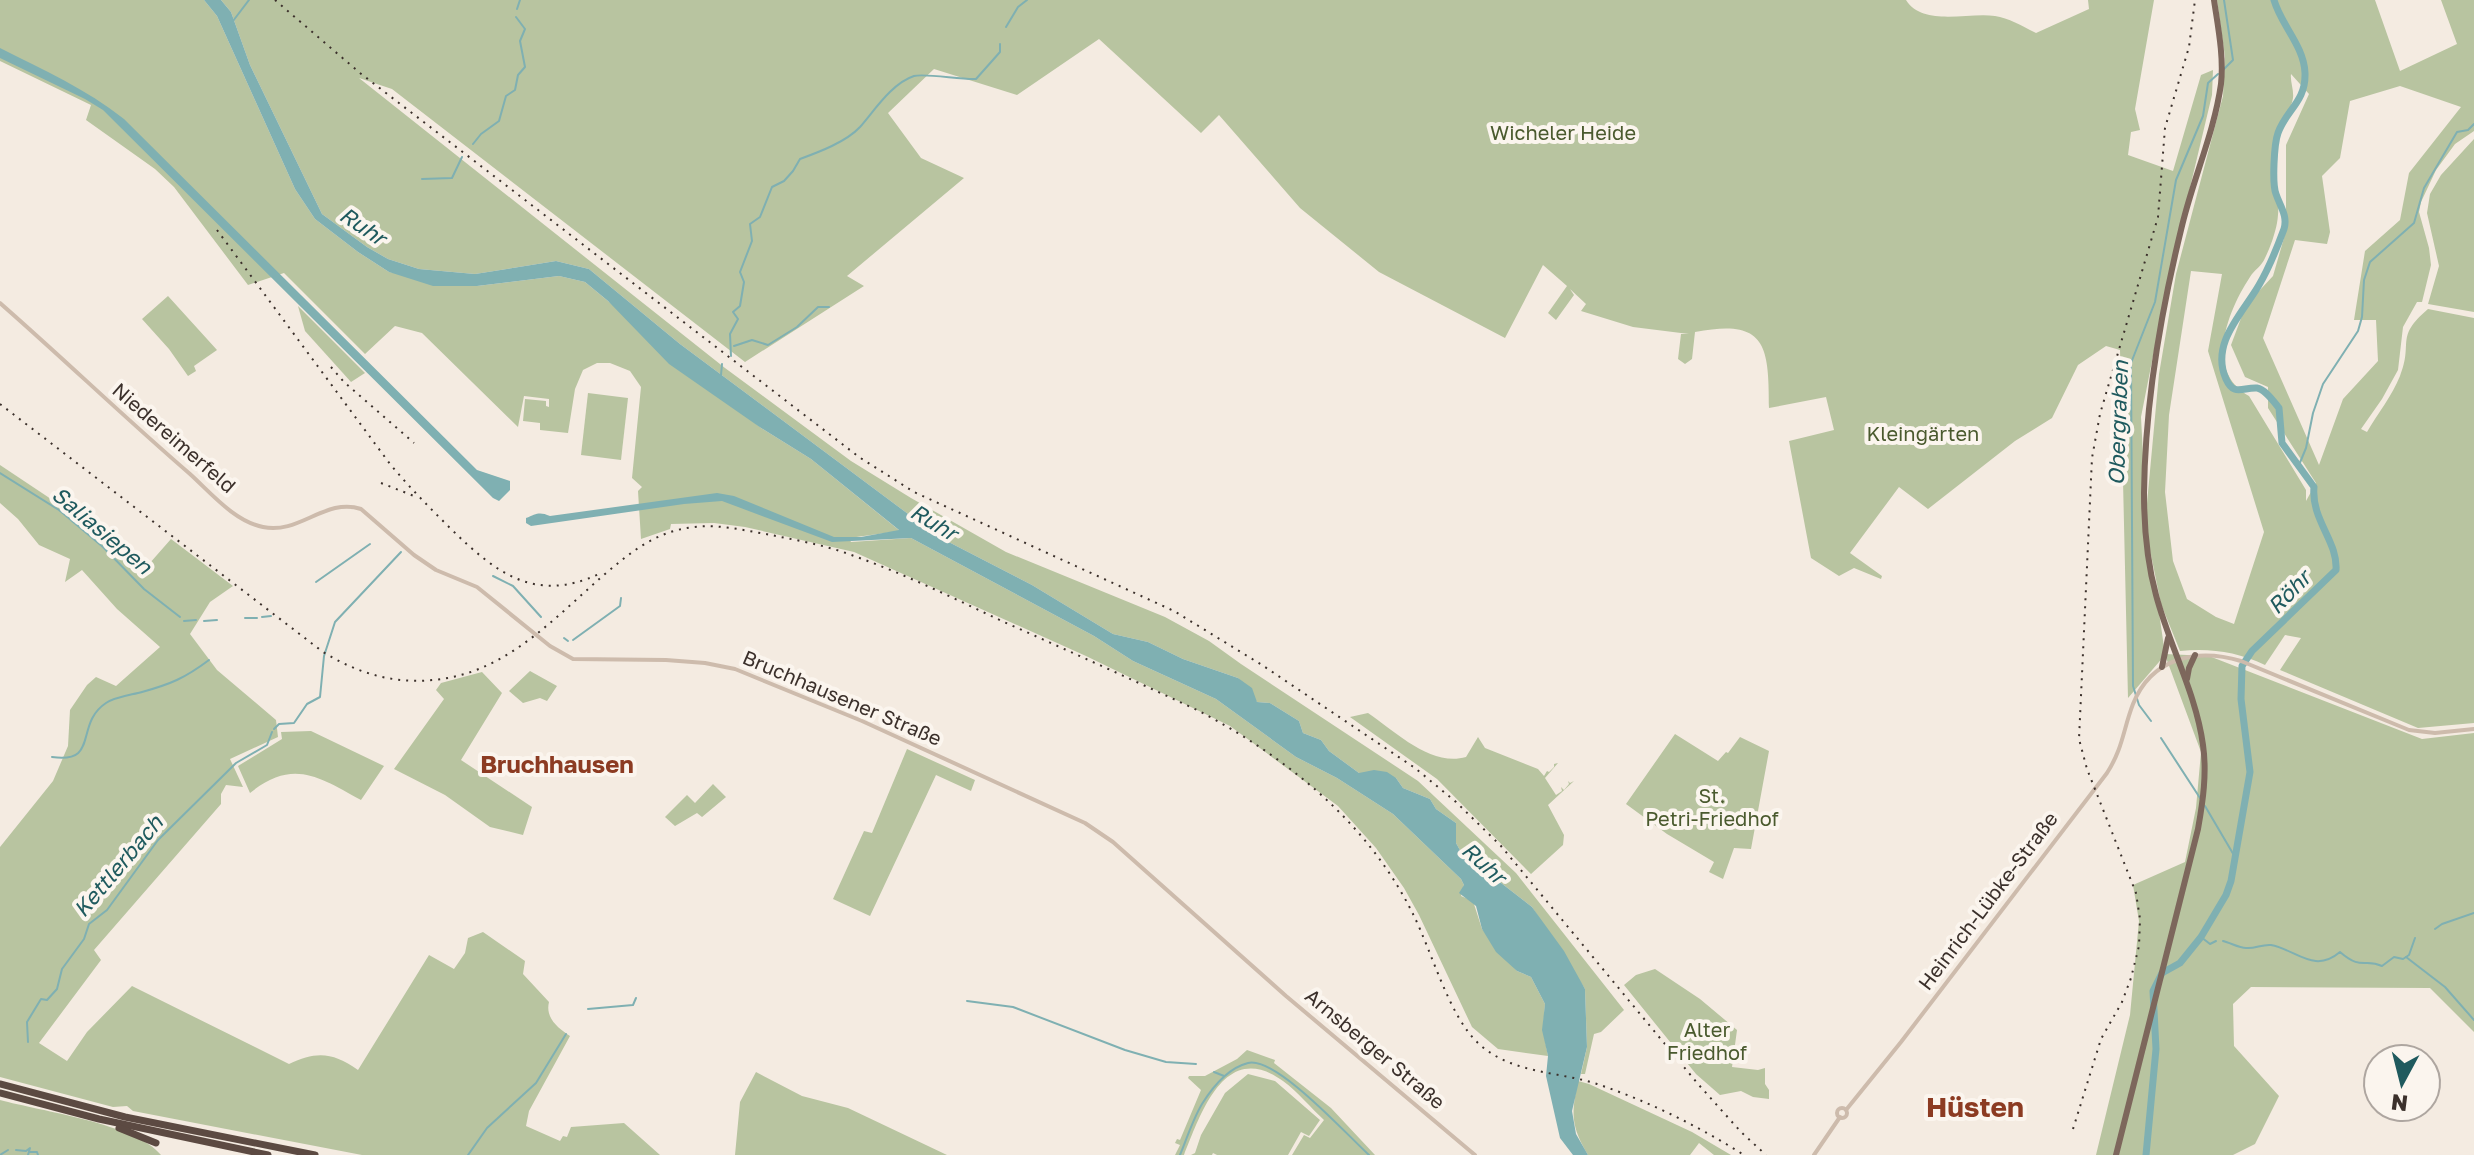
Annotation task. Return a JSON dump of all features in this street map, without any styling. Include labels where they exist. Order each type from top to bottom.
[{"type":"highway","points":[[0,1084],[125,1117],[315,1155]]},
{"type":"highway","points":[[0,1093],[99,1119],[268,1155]]},
{"type":"highway","points":[[99,1119],[156,1143]]},
{"type":"main road","points":[[2116,1155],[2204,794],[2203,741],[2151,576],[2145,536],[2145,449],[2154,370],[2171,273],[2221,81],[2214,0]]},
{"type":"main road","points":[[2162,667],[2168,635]]},
{"type":"main road","points":[[2186,682],[2195,655]]},
{"type":"street","name":"Niedereimerfeld","points":[[0,303],[242,519],[263,527],[285,528],[338,506],[351,505]]},
{"type":"street","name":"Bruchhausener Straße","points":[[351,505],[372,516],[414,555],[436,570],[484,592],[550,646],[573,659],[666,660],[735,669],[862,721],[1085,823],[1113,842],[1256,967]]},
{"type":"street","points":[[2162,667],[2195,655],[2226,656],[2409,730],[2435,733],[2474,729]]},
{"type":"street","name":"Heinrich-Lübke-Straße","points":[[1814,1155],[1840,1117],[1838,1110],[1846,1110],[2107,773],[2120,750],[2139,691],[2162,667]]},
{"type":"street","name":"Arnsberger Straße","points":[[1256,967],[1286,996],[1475,1155]]},
{"type":"green space","points":[[0,0],[204,0],[217,16],[295,189],[315,219],[389,272],[477,286],[559,276],[585,282],[761,428],[811,459],[900,531],[849,538],[851,542],[911,538],[1094,636],[1133,661],[1216,699],[1296,757],[1337,778],[1393,814],[1461,879],[1464,885],[1461,896],[1473,901],[1482,929],[1517,971],[1531,977],[1545,1004],[1543,1030],[1548,1056],[1498,1049],[1472,1027],[1419,915],[1376,848],[1338,806],[1230,726],[1086,656],[854,552],[714,523],[671,524],[670,529],[641,539],[638,491],[642,487],[632,478],[641,387],[630,371],[610,363],[597,363],[583,370],[575,389],[568,433],[540,430],[540,423],[523,421],[525,399],[546,401],[549,407],[549,399],[524,396],[518,427],[422,333],[395,326],[365,354],[284,273],[248,285],[174,187],[155,169],[86,120],[91,105],[0,61]]},
{"type":"green space","points":[[221,0],[1906,0],[1923,13],[1947,17],[1995,16],[2036,33],[2089,9],[2088,0],[2154,0],[2135,109],[2140,130],[2131,132],[2128,155],[2173,171],[2201,75],[2213,70],[2212,95],[2168,280],[2141,417],[2146,514],[2159,374],[2176,274],[2223,96],[2225,57],[2217,0],[2375,0],[2400,71],[2457,44],[2441,0],[2474,0],[2474,131],[2455,144],[2436,170],[2421,202],[2419,212],[2431,265],[2422,302],[2417,302],[2403,327],[2398,370],[2361,429],[2367,432],[2397,383],[2404,365],[2408,334],[2428,309],[2474,318],[2474,723],[2418,728],[2280,670],[2301,638],[2285,635],[2265,665],[2224,652],[2180,651],[2161,604],[2150,550],[2165,654],[2209,656],[2422,739],[2474,733],[2474,1032],[2430,988],[2251,987],[2233,1004],[2234,1046],[2279,1096],[2255,1144],[2233,1155],[2096,1155],[2130,1015],[2139,921],[2133,885],[2185,862],[2196,808],[2201,752],[2165,655],[2128,698],[2120,350],[2106,346],[2078,365],[2052,418],[2015,441],[1928,509],[1899,487],[1850,553],[1882,576],[1881,579],[1854,568],[1839,576],[1811,558],[1789,441],[1834,430],[1826,397],[1769,408],[1764,353],[1759,341],[1750,333],[1737,329],[1695,332],[1692,359],[1685,364],[1678,359],[1681,334],[1689,334],[1633,327],[1581,311],[1586,304],[1570,289],[1574,295],[1556,320],[1548,313],[1567,286],[1543,265],[1505,338],[1379,272],[1300,208],[1219,115],[1201,133],[1099,39],[1017,95],[934,69],[888,113],[921,158],[964,178],[847,276],[864,286],[745,362],[392,89],[359,78],[725,368],[851,461],[1006,552],[1165,617],[1209,641],[1418,781],[1516,873],[1624,1010],[1601,1032],[1594,1034],[1585,1074],[1581,1074],[1587,1047],[1585,989],[1532,907],[1461,852],[1456,843],[1456,823],[1436,809],[1430,799],[1403,788],[1396,778],[1359,773],[1329,751],[1321,740],[1303,733],[1299,721],[1270,703],[1257,702],[1238,678],[1183,659],[1148,642],[1113,634],[1032,585],[939,537],[680,344],[589,269],[556,261],[475,274],[419,269],[388,259],[367,247],[322,214],[250,65],[231,12]],"holes":[[[2291,74],[2309,94],[2286,145],[2286,231],[2273,276],[2246,305],[2231,345],[2245,377],[2268,387],[2268,408],[2316,483],[2306,501],[2306,490],[2249,396],[2235,385],[2223,357],[2224,340],[2234,307],[2250,277],[2264,261],[2276,227],[2275,137],[2293,95]],[[2400,86],[2461,107],[2409,173],[2400,220],[2365,251],[2354,320],[2376,320],[2378,361],[2343,399],[2319,465],[2263,338],[2295,240],[2327,244],[2330,232],[2322,176],[2340,158],[2350,101]],[[2191,271],[2222,274],[2208,351],[2264,532],[2234,624],[2187,599],[2173,561],[2165,492],[2169,415]]]},
{"type":"green space","points":[[2474,139],[2474,312],[2428,304],[2439,266],[2427,213],[2430,194],[2441,175]]},
{"type":"green space","points":[[168,296],[217,350],[194,366],[196,371],[188,376],[142,319]]},
{"type":"green space","points":[[298,306],[365,373],[351,382],[305,331]]},
{"type":"green space","points":[[588,393],[628,398],[621,460],[581,455]]},
{"type":"green space","points":[[0,465],[48,497],[142,572],[171,539],[233,586],[210,602],[190,634],[217,670],[276,720],[278,737],[230,759],[243,787],[226,785],[221,794],[221,804],[94,950],[101,960],[39,1043],[67,1061],[87,1032],[132,986],[289,1064],[324,1055],[358,1070],[429,955],[454,969],[465,953],[468,938],[483,932],[525,961],[523,974],[549,1002],[549,1013],[554,1022],[570,1036],[529,1111],[526,1126],[560,1141],[563,1136],[567,1137],[571,1127],[624,1123],[660,1155],[362,1155],[133,1111],[127,1106],[113,1107],[0,1077],[0,847],[53,781],[68,746],[70,710],[87,685],[96,677],[116,686],[160,647],[117,609],[82,570],[65,582],[70,559],[39,545],[0,503]]},
{"type":"green space","points":[[530,671],[557,686],[547,701],[540,698],[523,703],[509,691]]},
{"type":"green space","points":[[482,672],[502,693],[461,760],[532,807],[523,835],[490,827],[445,795],[394,769],[444,699],[436,690],[441,683]]},
{"type":"green space","points":[[1368,713],[1414,746],[1440,757],[1466,757],[1478,737],[1485,748],[1538,769],[1544,776],[1558,763],[1545,778],[1556,795],[1562,791],[1561,787],[1564,790],[1568,781],[1574,781],[1548,805],[1564,835],[1563,845],[1531,874],[1437,779],[1350,717]]},
{"type":"green space","points":[[311,731],[384,766],[361,800],[319,778],[293,774],[265,782],[250,793],[238,766],[282,739],[281,732]]},
{"type":"green space","name":"St. Petri-Friedhof","points":[[1675,734],[1718,761],[1740,737],[1769,751],[1751,849],[1734,848],[1723,879],[1709,872],[1714,862],[1667,834],[1626,804]]},
{"type":"green space","points":[[907,749],[975,780],[971,791],[936,775],[870,916],[833,899],[864,831],[872,833]]},
{"type":"green space","points":[[713,784],[726,797],[702,817],[697,813],[675,826],[665,817],[687,795],[695,803]]},
{"type":"green space","name":"Alter Friedhof","points":[[1655,969],[1700,999],[1737,1030],[1732,1067],[1765,1068],[1769,1099],[1753,1097],[1741,1091],[1720,1095],[1696,1074],[1624,985],[1636,975]]},
{"type":"green space","points":[[1247,1050],[1275,1060],[1274,1063],[1331,1108],[1375,1155],[1292,1155],[1304,1135],[1310,1138],[1324,1120],[1283,1081],[1263,1070],[1245,1069],[1218,1086],[1198,1120],[1184,1155],[1175,1155],[1180,1145],[1175,1143],[1177,1139],[1180,1140],[1201,1090],[1189,1076],[1205,1076]]},
{"type":"green space","points":[[756,1072],[802,1096],[848,1108],[947,1155],[735,1155],[740,1102]]},
{"type":"green space","points":[[1248,1074],[1275,1081],[1320,1120],[1309,1136],[1301,1132],[1288,1155],[1191,1155],[1195,1153],[1201,1135],[1225,1093]]},
{"type":"green space","points":[[1578,1081],[1692,1132],[1731,1155],[1714,1155],[1699,1143],[1690,1155],[1588,1155],[1574,1120]]},
{"type":"green space","points":[[0,1100],[110,1127],[149,1144],[161,1155],[0,1155]]},
{"type":"water","points":[[204,0],[221,0],[231,12],[250,65],[322,214],[367,247],[388,259],[419,269],[475,274],[556,261],[589,269],[680,344],[939,537],[1032,585],[1113,634],[1148,642],[1183,659],[1238,678],[1252,688],[1257,702],[1270,703],[1299,721],[1303,733],[1321,740],[1329,751],[1359,773],[1374,770],[1387,772],[1403,788],[1430,799],[1436,809],[1456,823],[1456,843],[1461,852],[1532,907],[1564,951],[1585,989],[1587,1047],[1572,1111],[1576,1134],[1588,1155],[1573,1155],[1560,1138],[1546,1076],[1548,1056],[1542,1030],[1545,1004],[1531,977],[1517,971],[1496,952],[1482,929],[1476,906],[1459,893],[1464,885],[1461,879],[1393,814],[1337,778],[1296,757],[1216,699],[1133,661],[1094,636],[911,538],[832,542],[722,501],[531,526],[526,523],[526,518],[538,514],[550,516],[717,493],[734,496],[834,537],[861,537],[899,530],[811,459],[669,364],[608,301],[585,282],[559,276],[477,286],[433,286],[389,272],[358,252],[315,219],[295,189],[217,16]]},
{"type":"water","points":[[0,48],[80,89],[124,119],[477,470],[510,481],[510,490],[499,501],[493,498],[103,110],[0,58]]},
{"type":"waterway","points":[[233,21],[249,0]]},
{"type":"waterway","points":[[517,9],[520,0]]},
{"type":"waterway","points":[[1006,27],[1018,7],[1027,0]]},
{"type":"waterway","name":"Obergraben","points":[[2223,70],[2233,60],[2224,0]]},
{"type":"waterway","name":"Röhr","points":[[2146,1155],[2156,1049],[2153,991],[2162,973],[2180,963],[2201,937],[2231,881],[2250,772],[2241,699],[2242,666],[2252,651],[2336,570],[2333,549],[2316,510],[2314,487],[2282,443],[2279,408],[2260,389],[2232,388],[2222,366],[2222,353],[2230,329],[2266,272],[2285,224],[2275,189],[2275,146],[2281,125],[2299,99],[2305,73],[2301,54],[2274,0]]},
{"type":"waterway","points":[[473,144],[499,121],[506,96],[515,90],[518,75],[525,67],[520,41],[525,29],[516,17]]},
{"type":"waterway","points":[[731,356],[730,334],[738,319],[733,312],[740,306],[744,282],[740,272],[752,241],[750,224],[760,217],[772,187],[784,181],[800,159],[832,146],[854,132],[891,91],[906,80],[919,75],[976,79],[1000,52],[1000,44]]},
{"type":"waterway","name":"Obergraben","points":[[2151,721],[2139,705],[2133,686],[2131,363],[2155,302],[2176,180],[2203,116],[2208,83],[2218,74]]},
{"type":"waterway","points":[[2299,465],[2323,384],[2358,331],[2364,280],[2370,262],[2414,223],[2424,188],[2457,132],[2468,130],[2474,124]]},
{"type":"waterway","points":[[422,179],[452,178],[462,157]]},
{"type":"waterway","points":[[734,346],[752,340],[768,345],[797,327],[818,307],[829,307]]},
{"type":"waterway","points":[[721,375],[722,364]]},
{"type":"waterway","name":"Saliasiepen","points":[[0,473],[59,510],[103,547],[144,589],[180,617]]},
{"type":"waterway","name":"Saliasiepen","points":[[316,582],[370,544]]},
{"type":"waterway","points":[[274,729],[279,724],[294,723],[307,704],[320,697],[324,656],[335,622],[401,552]]},
{"type":"waterway","points":[[493,576],[513,586],[541,617]]},
{"type":"waterway","points":[[573,640],[620,606],[621,598]]},
{"type":"waterway","name":"Saliasiepen","points":[[262,617],[271,616]]},
{"type":"waterway","name":"Saliasiepen","points":[[245,618],[257,618]]},
{"type":"waterway","name":"Saliasiepen","points":[[184,621],[196,620]]},
{"type":"waterway","name":"Saliasiepen","points":[[204,621],[217,620]]},
{"type":"waterway","points":[[564,638],[568,641]]},
{"type":"waterway","points":[[52,757],[67,758],[82,749],[91,721],[106,703],[170,683],[209,660]]},
{"type":"waterway","name":"Kettlerbach","points":[[28,1042],[27,1022],[41,999],[47,1000],[57,989],[62,969],[84,939],[89,924],[107,910],[158,840],[236,763],[267,745],[272,732]]},
{"type":"waterway","points":[[2161,738],[2200,798]]},
{"type":"waterway","points":[[2205,806],[2235,857]]},
{"type":"waterway","points":[[2435,929],[2474,913]]},
{"type":"waterway","points":[[2201,937],[2210,944],[2216,941]]},
{"type":"waterway","points":[[2223,941],[2243,948],[2271,945],[2314,961],[2331,958],[2340,952],[2358,963],[2382,966],[2394,957],[2403,959],[2409,955],[2415,938]]},
{"type":"waterway","points":[[2406,957],[2445,987],[2474,1020]]},
{"type":"waterway","points":[[588,1009],[633,1005],[636,998]]},
{"type":"waterway","points":[[967,1001],[1013,1007],[1125,1050],[1166,1062],[1196,1064]]},
{"type":"waterway","points":[[468,1155],[487,1128],[536,1083],[566,1034]]},
{"type":"waterway","points":[[1180,1155],[1202,1104],[1221,1079],[1248,1063],[1260,1064],[1293,1084],[1369,1155]]},
{"type":"waterway","points":[[1214,1072],[1224,1076]]},
{"type":"waterway","name":"Kettlerbach","points":[[16,1150],[26,1151],[30,1148],[28,1155]]},
{"type":"waterway","points":[[0,1155],[8,1150]]},
{"type":"waterway","points":[[29,1152],[37,1152],[38,1155]]},
{"type":"railway","points":[[275,0],[360,73],[859,457],[914,492],[1174,611],[1262,665],[1415,768],[1501,846],[1698,1084],[1766,1155]]},
{"type":"railway","points":[[2073,1129],[2101,1039],[2122,1002],[2131,978],[2139,946],[2140,919],[2136,893],[2087,769],[2079,739],[2092,458],[2100,414],[2158,217],[2165,128],[2189,47],[2195,0]]},
{"type":"railway","points":[[217,230],[390,464],[467,544],[500,570],[535,584],[555,586],[599,574]]},
{"type":"railway","points":[[331,367],[414,443]]},
{"type":"railway","points":[[0,404],[323,652],[349,666],[390,678],[418,681],[459,676],[505,656],[547,626],[635,550],[681,529],[721,527],[799,541],[843,552],[911,579],[1197,710],[1293,771],[1349,822],[1373,850],[1413,914],[1458,1017],[1478,1043],[1491,1053],[1520,1066],[1597,1084],[1635,1098],[1691,1124],[1744,1155]]},
{"type":"railway","points":[[381,483],[414,496]]},
{"type":"district","name":"Bruchhausen","points":[[557,765]]},
{"type":"district","name":"Hüsten","points":[[1975,1107]]},
{"type":"park label","name":"Wicheler Heide","points":[[1563,133]]},
{"type":"park label","name":"Kleingärten","points":[[1923,434]]},
{"type":"water label","name":"Ruhr","points":[[363,226]]},
{"type":"water label","name":"Ruhr","points":[[934,522]]},
{"type":"water label","name":"Ruhr","points":[[1484,863]]}]
